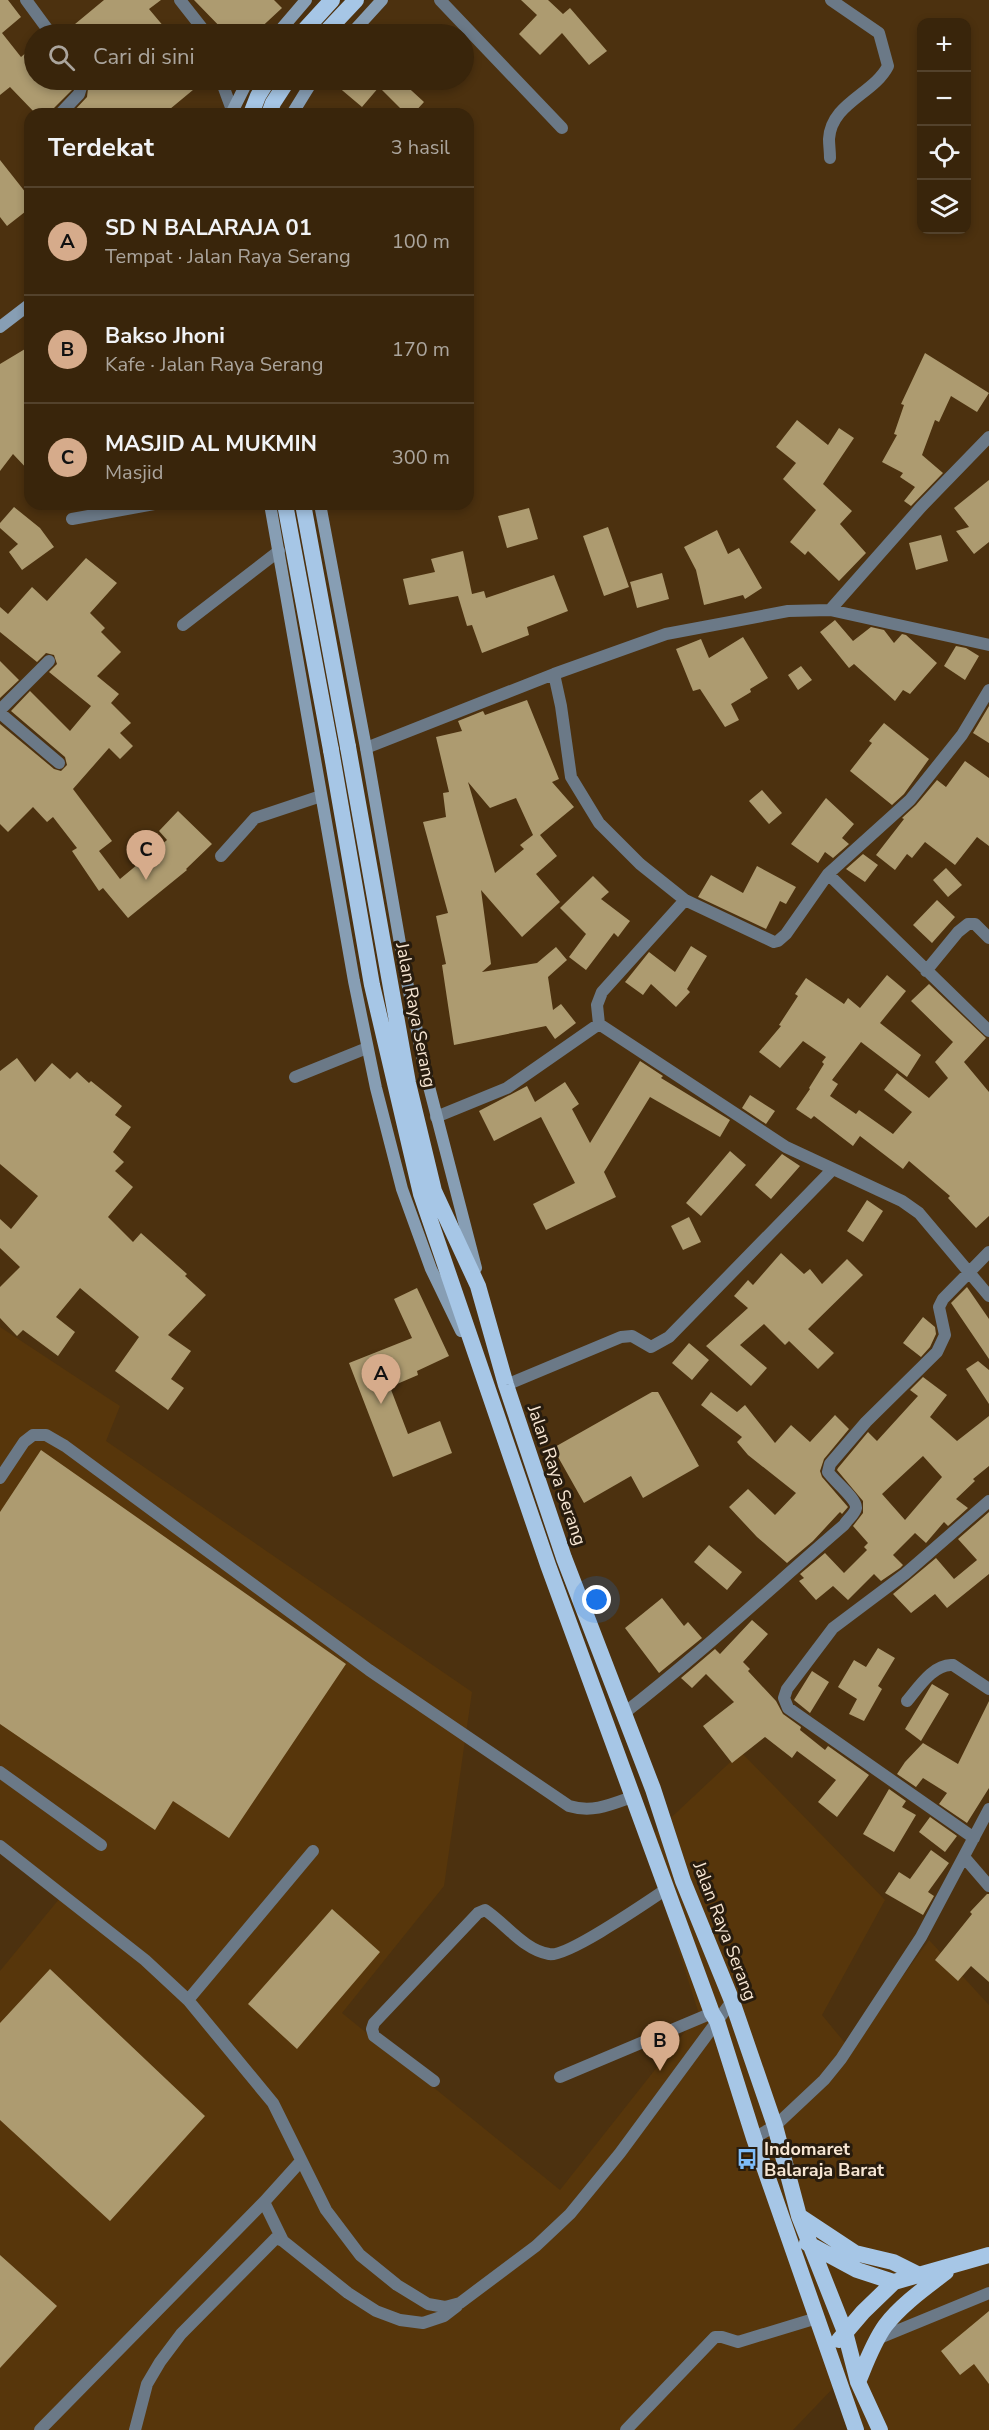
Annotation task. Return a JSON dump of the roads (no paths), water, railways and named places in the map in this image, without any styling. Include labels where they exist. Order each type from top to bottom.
[{"type":"highway","points":[[310,24],[332,0]]},
{"type":"highway","points":[[333,24],[356,0]]},
{"type":"highway","points":[[254,108],[263,90]]},
{"type":"highway","points":[[271,108],[281,90]]},
{"type":"highway","name":"Jalan Raya Serang","points":[[286,510],[372,985],[428,1193],[478,1364],[665,1890],[715,2017],[754,2138],[856,2430]]},
{"type":"highway","name":"Jalan Raya Serang","points":[[304,510],[428,1193],[478,1286],[506,1385],[564,1558],[653,1789],[683,1881],[732,2001],[775,2126],[799,2216],[845,2332],[858,2382],[880,2430]]},
{"type":"highway","points":[[632,1797],[653,1789]]},
{"type":"highway","points":[[665,1890],[683,1881]]},
{"type":"highway","points":[[799,2216],[855,2253],[893,2262],[921,2276]]},
{"type":"highway","points":[[785,2227],[810,2246],[857,2270],[894,2282],[989,2255]]},
{"type":"highway","points":[[858,2382],[877,2339],[886,2325],[953,2265]]},
{"type":"highway","points":[[830,2354],[845,2332],[894,2282]]},
{"type":"main road","points":[[286,24],[306,0]]},
{"type":"main road","points":[[360,24],[382,0]]},
{"type":"main road","points":[[234,108],[243,90]]},
{"type":"main road","points":[[296,108],[307,90]]},
{"type":"main road","points":[[0,327],[24,309]]},
{"type":"main road","points":[[271,510],[367,1048],[402,1189],[431,1269],[478,1364]]},
{"type":"main road","points":[[321,510],[405,972],[436,1117],[500,1359]]},
{"type":"main road","points":[[304,698],[322,703],[336,700],[343,696],[352,679]]},
{"type":"street","points":[[26,0],[44,24]]},
{"type":"street","points":[[180,0],[199,24]]},
{"type":"street","points":[[440,0],[463,24]]},
{"type":"street","points":[[830,158],[829,137],[836,118],[849,103],[883,74],[888,66],[879,33],[831,0]]},
{"type":"street","points":[[474,36],[562,128]]},
{"type":"street","points":[[65,108],[80,90]]},
{"type":"street","points":[[224,90],[231,108]]},
{"type":"street","points":[[830,610],[921,507],[989,437]]},
{"type":"street","points":[[72,519],[121,510]]},
{"type":"street","points":[[183,625],[279,551]]},
{"type":"street","points":[[366,748],[554,674],[666,634],[788,611],[830,610],[989,645]]},
{"type":"street","points":[[49,661],[0,712],[59,762]]},
{"type":"street","points":[[554,674],[571,777],[599,823],[640,864],[685,900],[774,942],[786,934],[828,874],[910,800],[962,735],[989,690]]},
{"type":"street","points":[[221,856],[255,818],[321,795]]},
{"type":"street","points":[[828,874],[989,1031]]},
{"type":"street","points":[[599,1024],[597,1005],[602,992],[685,900]]},
{"type":"street","points":[[926,971],[958,932],[968,924],[975,924],[989,938]]},
{"type":"street","points":[[436,1117],[507,1088],[599,1024]]},
{"type":"street","points":[[599,1024],[786,1147],[832,1170],[892,1195],[919,1213],[989,1296]]},
{"type":"street","points":[[295,1077],[367,1048]]},
{"type":"street","points":[[506,1385],[621,1337],[632,1336],[651,1347],[669,1337],[832,1170]]},
{"type":"street","points":[[623,1714],[690,1662],[722,1631],[844,1525],[854,1513],[855,1501],[828,1472],[830,1464],[866,1422],[937,1352],[945,1335],[939,1307],[943,1299],[989,1252]]},
{"type":"street","points":[[0,1478],[24,1443],[33,1435],[46,1435],[65,1446],[369,1670],[569,1806],[583,1810],[607,1806],[632,1797]]},
{"type":"street","points":[[974,1838],[788,1708],[784,1698],[787,1689],[833,1628],[905,1574],[989,1501]]},
{"type":"street","points":[[907,1701],[930,1676],[948,1664],[989,1689]]},
{"type":"street","points":[[0,1773],[102,1845]]},
{"type":"street","points":[[754,2138],[775,2126],[824,2080],[841,2059],[921,1937],[989,1809]]},
{"type":"street","points":[[1,1848],[145,1960],[188,2000],[273,2103],[326,2210],[360,2255],[397,2286],[428,2304],[445,2307],[460,2303]]},
{"type":"street","points":[[188,2000],[313,1851]]},
{"type":"street","points":[[964,1857],[989,1886]]},
{"type":"street","points":[[434,2081],[374,2036],[372,2029],[374,2023],[478,1913],[485,1910],[522,1941],[543,1952],[556,1954],[602,1931],[665,1890]]},
{"type":"street","points":[[135,2430],[147,2384],[160,2362],[174,2343],[276,2238],[376,2312],[400,2320],[423,2323],[444,2316],[536,2246],[570,2214],[620,2152],[715,2017],[732,2001]]},
{"type":"street","points":[[560,2077],[715,2017]]},
{"type":"street","points":[[40,2430],[264,2202],[301,2161]]},
{"type":"street","points":[[264,2202],[283,2241]]},
{"type":"street","points":[[877,2339],[989,2293]]},
{"type":"street","points":[[626,2430],[715,2337],[738,2342],[817,2318]]},
{"type":"place","name":"MASJID AL MUKMIN","points":[[146,880]]},
{"type":"place","name":"SD N BALARAJA 01","points":[[381,1404]]},
{"type":"place","name":"Bakso Jhoni","points":[[660,2071]]},
{"type":"place","name":"Indomaret Balaraja Barat","points":[[747,2159]]}]
